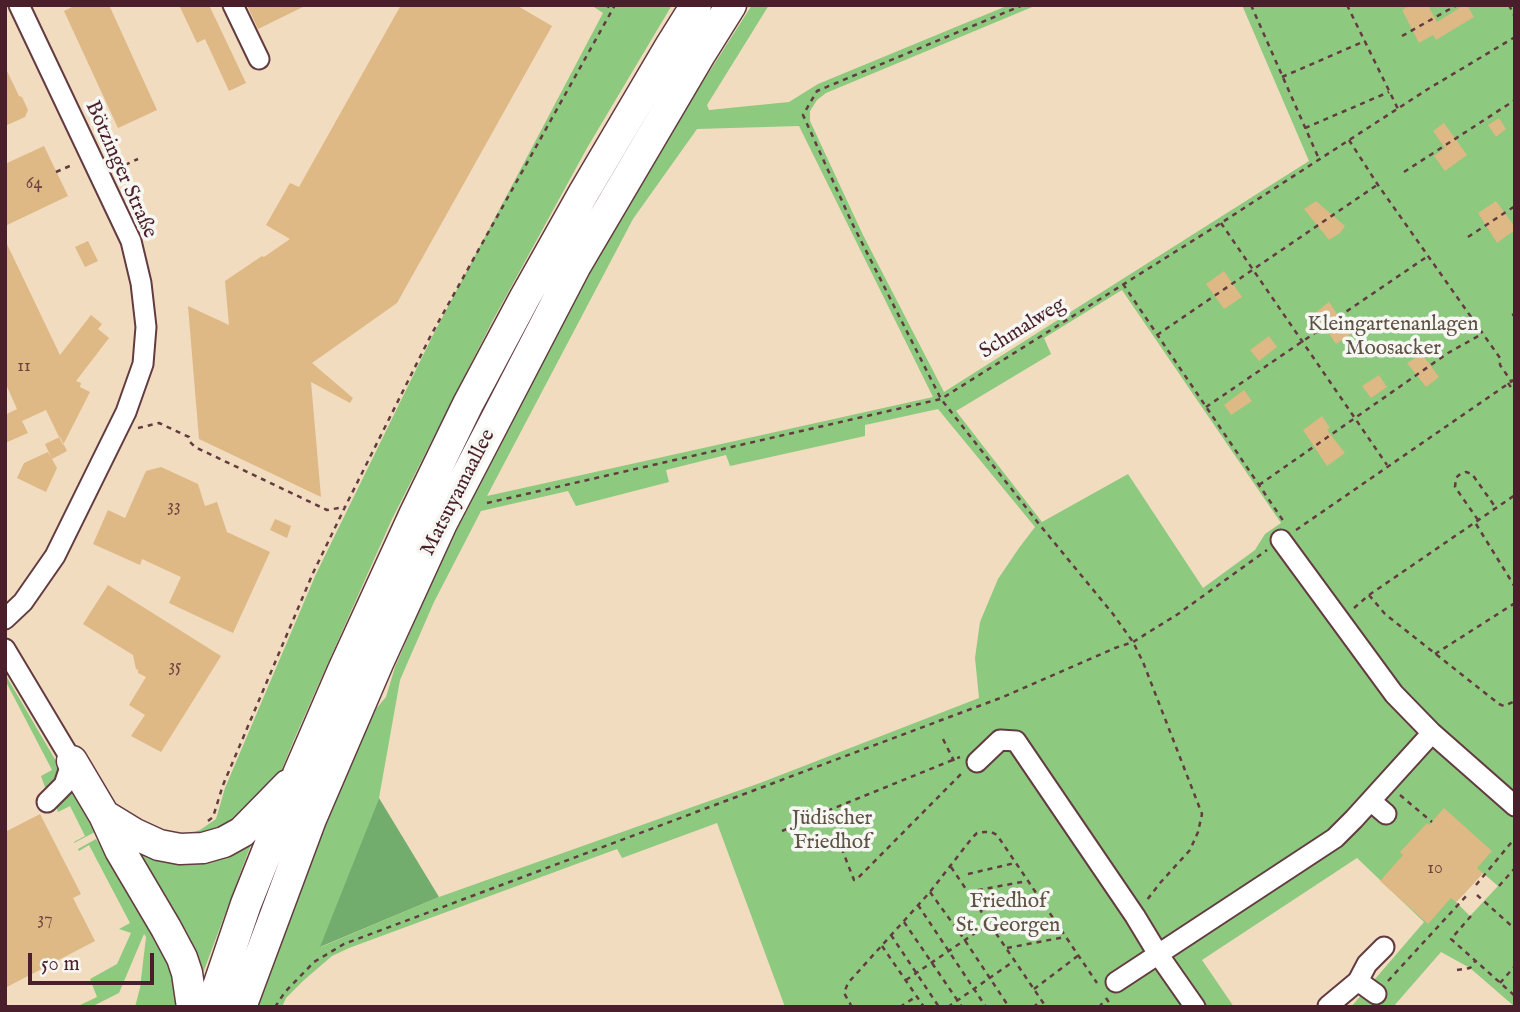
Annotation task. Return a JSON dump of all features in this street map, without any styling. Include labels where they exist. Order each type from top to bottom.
[{"type":"highway","name":"Matsuyamaallee","points":[[211,1007],[246,904],[298,774],[383,581],[468,404],[583,194],[696,5]]},
{"type":"highway","name":"Matsuyamaallee","points":[[241,1007],[311,819],[442,523],[575,267],[732,5]]},
{"type":"highway","points":[[72,761],[104,814],[120,850],[182,958],[192,1007]]},
{"type":"highway","points":[[104,814],[135,834],[159,845],[180,849],[203,848],[224,842],[242,832],[298,774]]},
{"type":"street","name":"Bötzinger Straße","points":[[5,619],[23,602],[55,556],[126,412],[143,364],[146,327],[141,282],[131,241],[19,5]]},
{"type":"street","points":[[233,5],[259,59]]},
{"type":"street","points":[[1286,537],[1394,694],[1432,733],[1515,806]]},
{"type":"street","points":[[5,649],[72,761],[64,785],[47,802]]},
{"type":"street","points":[[1107,989],[1378,808],[1386,784],[1432,733]]},
{"type":"street","points":[[976,761],[1000,740],[1016,741],[1195,1007]]},
{"type":"street","points":[[1328,1006],[1358,981],[1367,964],[1384,947]]},
{"type":"street","points":[[1358,981],[1376,994]]},
{"type":"path","points":[[206,822],[213,817],[223,785],[313,573],[345,507],[430,337],[614,7],[605,5]]},
{"type":"path","points":[[1023,5],[817,90],[803,115],[852,223],[941,399],[1113,614],[1133,642],[1143,662],[1202,814],[1190,850],[1135,916]]},
{"type":"path","points":[[1251,5],[1319,159]]},
{"type":"path","points":[[1348,5],[1398,109]]},
{"type":"path","points":[[1402,36],[1457,5]]},
{"type":"path","points":[[1508,5],[1515,17]]},
{"type":"path","name":"Schmalweg","points":[[487,503],[941,399],[1515,37]]},
{"type":"path","points":[[1282,77],[1365,41]]},
{"type":"path","points":[[1305,129],[1389,92]]},
{"type":"path","points":[[1404,173],[1515,100]]},
{"type":"path","points":[[1349,140],[1500,358],[1500,365],[1511,381],[1515,393]]},
{"type":"path","points":[[116,169],[138,159]]},
{"type":"path","points":[[56,172],[72,165]]},
{"type":"path","points":[[1157,335],[1378,185]]},
{"type":"path","points":[[1468,237],[1515,206]]},
{"type":"path","points":[[1221,223],[1388,466]]},
{"type":"path","points":[[1206,407],[1428,256]]},
{"type":"path","points":[[1123,285],[1259,485],[1286,537],[1511,381]]},
{"type":"path","points":[[1259,485],[1448,354],[1482,334]]},
{"type":"path","points":[[137,428],[159,424],[189,437],[195,447],[327,510],[345,507]]},
{"type":"path","points":[[1496,508],[1472,474],[1466,472],[1456,478],[1455,487],[1515,587]]},
{"type":"path","points":[[1352,610],[1515,495]]},
{"type":"path","points":[[275,1007],[285,992],[314,962],[344,944],[1003,697],[1133,642],[1178,614],[1252,560]]},
{"type":"path","points":[[1369,596],[1385,614],[1499,704],[1504,706],[1515,702]]},
{"type":"path","points":[[1435,654],[1515,603]]},
{"type":"path","points":[[943,738],[954,761]]},
{"type":"path","points":[[782,831],[827,811],[954,761],[968,753],[976,761],[856,880],[827,811]]},
{"type":"path","points":[[1386,784],[1432,822]]},
{"type":"path","points":[[852,1007],[844,993],[848,983],[930,892],[977,833],[985,832],[996,835],[1065,937],[1107,989],[1112,1007]]},
{"type":"path","points":[[1476,885],[1515,838]]},
{"type":"path","points":[[968,874],[1016,863]]},
{"type":"path","points":[[951,867],[1046,1007]]},
{"type":"path","points":[[1499,886],[1515,868]]},
{"type":"path","points":[[968,892],[1027,881]]},
{"type":"path","points":[[930,892],[1009,1007]]},
{"type":"path","points":[[1376,994],[1468,894]]},
{"type":"path","points":[[1477,895],[1515,929]]},
{"type":"path","points":[[980,910],[1040,900]]},
{"type":"path","points":[[918,905],[986,1007]]},
{"type":"path","points":[[1471,916],[1451,939],[1515,996]]},
{"type":"path","points":[[995,931],[1053,920]]},
{"type":"path","points":[[904,922],[962,1007]]},
{"type":"path","points":[[906,980],[989,923]]},
{"type":"path","points":[[891,935],[939,1007]]},
{"type":"path","points":[[1007,948],[1065,937]]},
{"type":"path","points":[[882,945],[924,1007]]},
{"type":"path","points":[[1033,989],[1079,956]]},
{"type":"path","points":[[948,1007],[1015,961]]},
{"type":"path","points":[[1457,970],[1470,968],[1476,961]]},
{"type":"path","points":[[1500,983],[1515,966]]},
{"type":"path","points":[[900,1007],[917,996]]},
{"type":"path","points":[[1033,1007],[1042,1001]]},
{"type":"green space","points":[[591,5],[672,5],[587,148],[493,320],[392,519],[296,735],[253,839],[200,981],[186,1007],[135,1007],[140,988],[146,937],[144,934],[119,993],[91,1007],[76,1007],[97,997],[90,979],[117,964],[131,933],[119,929],[130,923],[89,845],[79,851],[78,849],[96,839],[110,861],[171,835],[186,835],[200,830],[216,819],[225,788],[316,574],[432,337],[603,13]]},
{"type":"green space","points":[[752,5],[769,5],[707,105],[709,110],[789,102],[818,84],[1009,5],[1037,5],[826,93],[810,111],[810,121],[863,235],[944,392],[1309,161],[1242,5],[1515,5],[1515,1007],[1470,968],[1441,952],[1393,1007],[1351,1007],[1424,922],[1357,858],[1202,960],[1234,1007],[785,1007],[717,823],[622,858],[617,849],[349,948],[332,956],[303,981],[286,998],[282,1007],[254,1007],[360,728],[386,697],[395,667],[457,524],[533,375],[647,169]],"holes":[[[799,126],[933,397],[487,496],[633,219],[697,129]],[[1122,290],[1281,523],[1265,534],[1255,550],[1203,588],[1128,474],[1042,522],[956,411],[1051,354],[1044,338]],[[938,409],[1035,527],[998,579],[980,622],[975,658],[979,698],[760,783],[439,897],[321,947],[379,798],[400,680],[434,602],[481,511],[568,491],[576,506],[669,482],[666,470],[726,455],[730,466],[865,436],[865,425]],[[1483,873],[1498,886],[1470,916],[1456,902]]]},
{"type":"green space","points":[[5,674],[63,773],[48,789],[41,776],[52,770],[5,680]]},
{"type":"green space","points":[[72,787],[95,832],[74,843],[85,836],[70,806],[58,812],[56,806]]},
{"type":"green space","points":[[379,798],[439,897],[320,947]]},
{"type":"building","points":[[76,5],[109,5],[157,110],[118,128],[64,11]]},
{"type":"building","points":[[179,5],[209,5],[246,83],[229,91],[205,39],[197,43]]},
{"type":"building","points":[[247,5],[307,5],[258,29]]},
{"type":"building","points":[[401,5],[516,5],[552,26],[397,303],[312,363],[353,398],[350,403],[311,382],[321,497],[199,439],[188,306],[229,325],[225,281],[290,239],[266,225],[290,183],[299,187]]},
{"type":"building","points":[[1411,5],[1428,5],[1437,22],[1464,5],[1467,5],[1474,17],[1436,40],[1433,35],[1419,43],[1402,10]]},
{"type":"building","points":[[5,67],[28,110],[25,117],[5,126]]},
{"type":"building","points":[[1499,118],[1506,129],[1496,137],[1488,125]]},
{"type":"building","points":[[1444,123],[1467,155],[1445,171],[1434,156],[1445,148],[1433,131]]},
{"type":"building","points":[[44,146],[68,196],[5,226],[5,164]]},
{"type":"building","points":[[1316,201],[1345,226],[1329,240],[1304,209]]},
{"type":"building","points":[[1496,201],[1515,227],[1515,230],[1497,243],[1478,213]]},
{"type":"building","points":[[5,240],[60,355],[91,315],[102,324],[98,329],[109,338],[76,381],[81,383],[80,387],[90,392],[63,445],[46,410],[22,421],[28,433],[5,443],[5,415],[17,409],[5,382]]},
{"type":"building","points":[[88,241],[98,261],[85,267],[75,247]]},
{"type":"building","points":[[1224,271],[1242,297],[1224,309],[1206,284]]},
{"type":"building","points":[[1329,302],[1351,334],[1336,344],[1315,313]]},
{"type":"building","points":[[1269,336],[1277,347],[1259,361],[1250,350]]},
{"type":"building","points":[[1422,354],[1439,377],[1426,387],[1407,363]]},
{"type":"building","points":[[1379,375],[1387,387],[1371,398],[1362,386]]},
{"type":"building","points":[[1244,390],[1252,401],[1231,415],[1224,405]]},
{"type":"building","points":[[1322,416],[1330,428],[1327,430],[1345,453],[1327,466],[1303,430]]},
{"type":"building","points":[[60,437],[67,451],[52,459],[45,444]]},
{"type":"building","points":[[48,452],[57,468],[46,492],[17,478],[24,463]]},
{"type":"building","points":[[161,467],[198,484],[205,506],[217,502],[227,532],[270,552],[233,633],[169,603],[181,577],[142,559],[140,565],[93,544],[108,510],[125,518],[146,471]]},
{"type":"building","points":[[275,519],[291,526],[287,538],[270,530]]},
{"type":"building","points":[[108,585],[221,656],[161,752],[131,736],[145,715],[129,705],[146,677],[138,673],[133,655],[83,624]]},
{"type":"building","points":[[1444,808],[1492,851],[1477,868],[1483,873],[1456,902],[1451,898],[1428,924],[1380,881],[1403,855],[1400,852]]},
{"type":"building","points":[[40,814],[81,894],[73,898],[95,941],[5,988],[5,832]]},
{"type":"park label","name":"Kleingartenanlagen Moosacker","points":[[1393,338]]},
{"type":"park label","name":"Jüdischer Friedhof","points":[[832,832]]},
{"type":"park label","name":"Friedhof St. Georgen","points":[[1008,915]]}]
